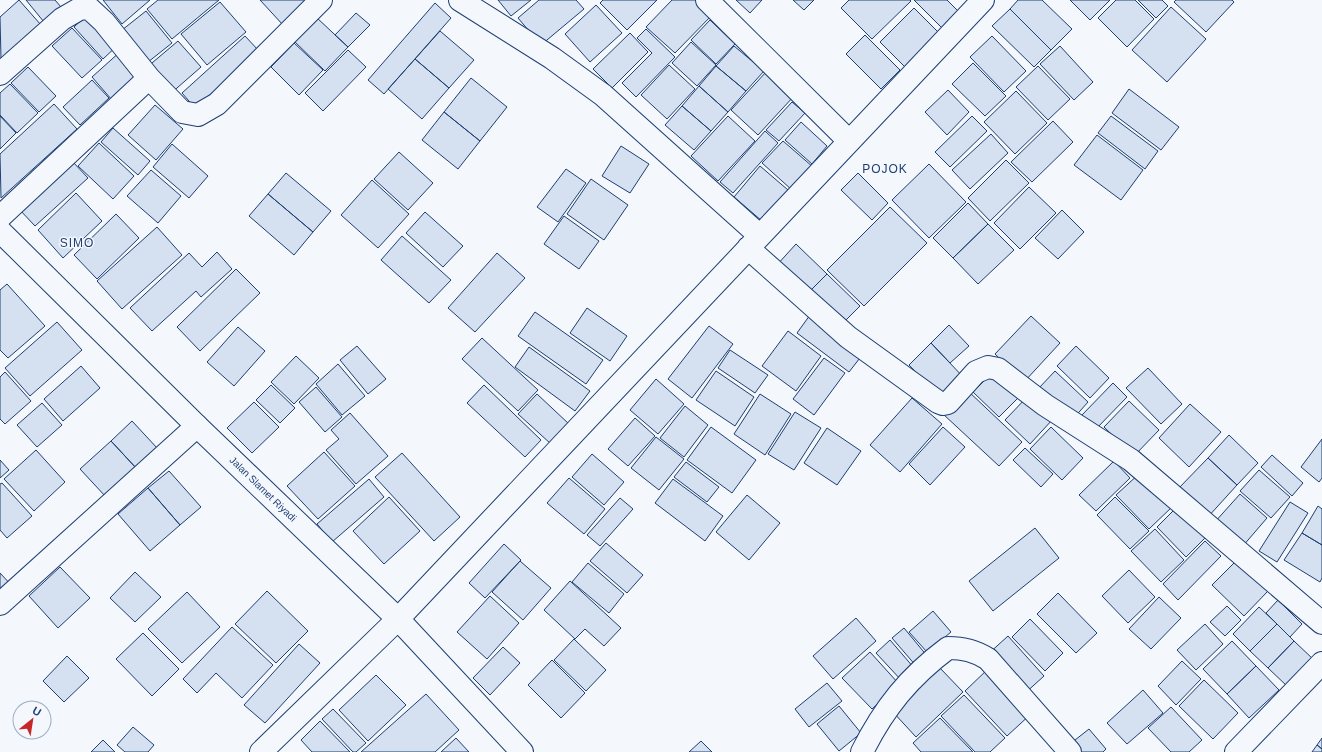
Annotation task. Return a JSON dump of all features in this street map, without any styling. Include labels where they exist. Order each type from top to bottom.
[{"type":"street","points":[[0,74],[62,19],[81,8],[94,12],[104,22],[149,78],[182,112],[198,115],[205,113],[217,104],[321,0]]},
{"type":"street","points":[[460,0],[552,58],[603,95],[848,337],[943,404],[948,403],[976,372],[988,367],[998,369],[1045,405],[1131,460],[1322,623]]},
{"type":"street","points":[[707,0],[849,141]]},
{"type":"street","points":[[261,752],[398,619],[980,1]]},
{"type":"street","points":[[0,217],[149,78]]},
{"type":"street","name":"Jalan Slamet Riyadi","points":[[0,231],[197,426],[398,619],[522,752]]},
{"type":"street","points":[[0,604],[197,426]]},
{"type":"street","points":[[862,752],[876,723],[905,685],[948,648],[965,648],[988,660],[1070,752]]},
{"type":"street","points":[[1236,752],[1322,663]]},
{"type":"building","points":[[19,0],[41,25],[1,60],[0,17]]},
{"type":"building","points":[[26,0],[55,0],[61,7],[44,22]]},
{"type":"building","points":[[103,0],[150,0],[122,24]]},
{"type":"building","points":[[158,0],[219,0],[172,39],[147,9]]},
{"type":"building","points":[[260,0],[310,0],[283,25]]},
{"type":"building","points":[[498,0],[531,0],[511,16]]},
{"type":"building","points":[[539,0],[576,0],[584,9],[541,45],[518,18]]},
{"type":"building","points":[[603,0],[657,0],[627,30],[600,3]]},
{"type":"building","points":[[672,0],[697,0],[713,14],[675,53],[646,27]]},
{"type":"building","points":[[736,0],[762,0],[750,13]]},
{"type":"building","points":[[793,0],[814,0],[804,10]]},
{"type":"building","points":[[849,0],[911,1],[872,39],[841,8]]},
{"type":"building","points":[[914,0],[947,0],[960,13],[943,29]]},
{"type":"building","points":[[1018,0],[1042,0],[1072,29],[1051,50],[1010,9]]},
{"type":"building","points":[[1070,0],[1110,0],[1090,20]]},
{"type":"building","points":[[1116,0],[1135,0],[1154,19],[1127,47],[1098,18]]},
{"type":"building","points":[[1138,0],[1162,0],[1168,6],[1156,18]]},
{"type":"building","points":[[1176,0],[1232,0],[1234,2],[1206,32],[1174,2]]},
{"type":"building","points":[[220,2],[246,32],[207,65],[181,34]]},
{"type":"building","points":[[435,3],[451,18],[384,94],[368,80]]},
{"type":"building","points":[[596,5],[622,33],[590,62],[565,34]]},
{"type":"building","points":[[1171,7],[1206,39],[1167,82],[1132,50]]},
{"type":"building","points":[[914,8],[941,35],[907,69],[880,42]]},
{"type":"building","points":[[1010,9],[1051,50],[1034,67],[992,26]]},
{"type":"building","points":[[146,11],[172,43],[143,66],[117,34]]},
{"type":"building","points":[[90,12],[119,44],[103,59],[74,27]]},
{"type":"building","points":[[356,13],[370,25],[348,47],[335,35]]},
{"type":"building","points":[[316,17],[348,47],[325,71],[293,40]]},
{"type":"building","points":[[710,20],[735,44],[716,64],[691,40]]},
{"type":"building","points":[[72,28],[102,60],[82,78],[52,46]]},
{"type":"building","points":[[646,29],[675,57],[636,97],[622,83],[652,53],[637,38]]},
{"type":"building","points":[[440,31],[474,60],[449,88],[415,59]]},
{"type":"building","points":[[630,33],[648,52],[612,88],[593,69]]},
{"type":"building","points":[[865,35],[900,70],[881,89],[846,54]]},
{"type":"building","points":[[245,36],[259,51],[195,108],[182,93]]},
{"type":"building","points":[[992,36],[1026,71],[1004,92],[970,57]]},
{"type":"building","points":[[178,41],[201,67],[169,95],[146,68]]},
{"type":"building","points":[[691,42],[716,65],[697,86],[672,63]]},
{"type":"building","points":[[294,43],[323,70],[299,95],[271,67]]},
{"type":"building","points":[[734,46],[764,71],[746,91],[716,66]]},
{"type":"building","points":[[1060,46],[1093,82],[1074,100],[1040,64]]},
{"type":"building","points":[[348,50],[366,67],[323,111],[305,93]]},
{"type":"building","points":[[121,51],[142,74],[112,100],[92,77]]},
{"type":"building","points":[[415,59],[449,88],[422,119],[388,89]]},
{"type":"building","points":[[973,63],[1006,96],[985,116],[952,84]]},
{"type":"building","points":[[669,65],[695,89],[667,119],[641,95]]},
{"type":"building","points":[[716,66],[746,91],[728,112],[699,86]]},
{"type":"building","points":[[1038,66],[1070,99],[1048,120],[1016,87]]},
{"type":"building","points":[[28,67],[56,96],[39,112],[11,83]]},
{"type":"building","points":[[767,71],[794,96],[758,135],[731,110]]},
{"type":"building","points":[[471,78],[507,107],[480,141],[444,112]]},
{"type":"building","points":[[92,80],[109,98],[80,125],[63,107]]},
{"type":"building","points":[[10,84],[38,113],[17,133],[0,115],[0,93]]},
{"type":"building","points":[[699,86],[728,112],[711,131],[682,106]]},
{"type":"building","points":[[1129,89],[1179,127],[1161,150],[1112,113]]},
{"type":"building","points":[[948,90],[969,112],[947,135],[925,112]]},
{"type":"building","points":[[1016,91],[1047,123],[1015,154],[984,122]]},
{"type":"building","points":[[792,102],[805,113],[779,141],[766,130]]},
{"type":"building","points":[[54,104],[77,129],[1,198],[0,154]]},
{"type":"building","points":[[155,105],[183,129],[156,160],[128,135]]},
{"type":"building","points":[[682,106],[711,131],[694,150],[665,125]]},
{"type":"building","points":[[444,112],[480,141],[458,169],[422,140]]},
{"type":"building","points":[[0,116],[16,133],[0,149]]},
{"type":"building","points":[[728,116],[755,141],[718,181],[691,156]]},
{"type":"building","points":[[972,116],[987,131],[950,167],[935,152]]},
{"type":"building","points":[[1111,116],[1158,151],[1145,169],[1098,133]]},
{"type":"building","points":[[1053,121],[1073,142],[1032,182],[1011,162]]},
{"type":"building","points":[[801,122],[827,146],[812,164],[785,140]]},
{"type":"building","points":[[113,128],[150,161],[138,175],[101,142]]},
{"type":"building","points":[[765,131],[778,143],[733,193],[720,182]]},
{"type":"building","points":[[991,134],[1008,153],[970,189],[952,170]]},
{"type":"building","points":[[1097,135],[1143,170],[1121,200],[1074,165]]},
{"type":"building","points":[[783,141],[813,167],[792,190],[762,163]]},
{"type":"building","points":[[99,143],[134,176],[113,199],[78,166]]},
{"type":"building","points":[[172,144],[208,176],[189,198],[153,167]]},
{"type":"building","points":[[621,146],[649,164],[630,193],[602,176]]},
{"type":"building","points":[[399,152],[433,183],[408,210],[374,179]]},
{"type":"building","points":[[1006,160],[1029,183],[990,221],[968,198]]},
{"type":"building","points":[[72,161],[88,178],[35,226],[19,209]]},
{"type":"building","points":[[929,164],[966,202],[929,238],[892,200]]},
{"type":"building","points":[[760,166],[788,190],[762,221],[734,197]]},
{"type":"building","points":[[566,169],[586,183],[558,222],[537,207]]},
{"type":"building","points":[[151,170],[181,196],[158,223],[127,196]]},
{"type":"building","points":[[286,173],[331,211],[313,232],[268,194]]},
{"type":"building","points":[[858,173],[888,203],[872,220],[841,190]]},
{"type":"building","points":[[591,179],[628,205],[604,240],[567,214]]},
{"type":"building","points":[[372,180],[409,214],[378,248],[341,215]]},
{"type":"building","points":[[1029,187],[1056,213],[1020,249],[994,223]]},
{"type":"building","points":[[76,193],[102,221],[63,258],[38,230]]},
{"type":"building","points":[[268,194],[313,232],[294,255],[249,216]]},
{"type":"building","points":[[968,203],[988,224],[953,258],[933,238]]},
{"type":"building","points":[[890,207],[927,243],[864,306],[827,270]]},
{"type":"building","points":[[1062,210],[1084,232],[1058,259],[1035,238]]},
{"type":"building","points":[[425,212],[463,246],[443,267],[406,233]]},
{"type":"building","points":[[116,214],[139,238],[97,279],[74,255]]},
{"type":"building","points":[[564,216],[599,241],[579,269],[544,244]]},
{"type":"building","points":[[988,224],[1014,250],[978,284],[953,258]]},
{"type":"building","points":[[157,227],[182,255],[122,309],[97,281]]},
{"type":"building","points":[[402,236],[451,280],[429,303],[381,260]]},
{"type":"building","points":[[796,244],[827,274],[806,295],[776,266]]},
{"type":"building","points":[[217,252],[232,269],[201,297],[196,291],[152,331],[130,308],[189,253],[202,267]]},
{"type":"building","points":[[497,253],[525,278],[475,332],[448,308]]},
{"type":"building","points":[[236,269],[260,293],[200,351],[177,327]]},
{"type":"building","points":[[827,274],[860,306],[839,327],[806,295]]},
{"type":"building","points":[[7,284],[45,326],[8,358],[0,350],[0,290]]},
{"type":"building","points":[[587,308],[627,336],[610,361],[570,333]]},
{"type":"building","points":[[535,312],[603,360],[586,384],[518,336]]},
{"type":"building","points":[[810,315],[863,354],[849,372],[797,333]]},
{"type":"building","points":[[1031,316],[1060,343],[1024,382],[995,354]]},
{"type":"building","points":[[57,322],[82,350],[30,396],[5,368]]},
{"type":"building","points":[[949,325],[969,346],[950,363],[931,343]]},
{"type":"building","points":[[709,326],[733,344],[692,398],[668,379]]},
{"type":"building","points":[[238,327],[265,351],[234,386],[207,362]]},
{"type":"building","points":[[788,331],[821,356],[796,391],[762,366]]},
{"type":"building","points":[[482,338],[538,390],[518,411],[462,359]]},
{"type":"building","points":[[931,343],[965,379],[943,400],[909,365]]},
{"type":"building","points":[[357,346],[386,379],[368,394],[340,360]]},
{"type":"building","points":[[1076,346],[1109,378],[1090,398],[1057,366]]},
{"type":"building","points":[[529,347],[590,391],[575,411],[515,367]]},
{"type":"building","points":[[730,350],[768,375],[755,393],[718,368]]},
{"type":"building","points":[[296,356],[319,378],[294,404],[271,382]]},
{"type":"building","points":[[824,358],[845,373],[814,415],[793,399]]},
{"type":"building","points":[[338,364],[365,396],[342,415],[316,384]]},
{"type":"building","points":[[81,366],[100,388],[63,421],[44,399]]},
{"type":"building","points":[[1148,368],[1182,404],[1161,424],[1126,388]]},
{"type":"building","points":[[995,370],[1021,395],[999,417],[973,392]]},
{"type":"building","points":[[716,371],[754,397],[735,426],[696,400]]},
{"type":"building","points":[[1055,371],[1088,402],[1072,420],[1038,389]]},
{"type":"building","points":[[5,372],[31,401],[5,424],[0,419],[0,377]]},
{"type":"building","points":[[656,379],[684,404],[658,434],[630,410]]},
{"type":"building","points":[[1113,383],[1127,397],[1095,430],[1081,416]]},
{"type":"building","points":[[271,385],[295,408],[280,423],[256,400]]},
{"type":"building","points":[[484,385],[541,440],[525,457],[467,403]]},
{"type":"building","points":[[316,387],[342,417],[325,432],[299,402]]},
{"type":"building","points":[[967,390],[1022,442],[999,466],[943,414]]},
{"type":"building","points":[[537,394],[569,424],[551,444],[518,414]]},
{"type":"building","points":[[760,394],[791,414],[765,455],[734,434]]},
{"type":"building","points":[[1028,396],[1053,419],[1030,444],[1005,420]]},
{"type":"building","points":[[912,398],[942,424],[900,472],[870,445]]},
{"type":"building","points":[[1129,401],[1159,430],[1134,456],[1104,427]]},
{"type":"building","points":[[254,402],[279,427],[252,453],[227,428]]},
{"type":"building","points":[[42,403],[62,425],[37,447],[17,425]]},
{"type":"building","points":[[1190,404],[1221,432],[1189,467],[1159,438]]},
{"type":"building","points":[[685,406],[708,425],[684,457],[660,438]]},
{"type":"building","points":[[795,412],[821,428],[794,470],[768,454]]},
{"type":"building","points":[[350,413],[388,456],[356,484],[326,450],[339,439],[331,430]]},
{"type":"building","points":[[635,418],[655,436],[628,466],[608,449]]},
{"type":"building","points":[[132,421],[158,449],[137,469],[111,441]]},
{"type":"building","points":[[711,427],[756,460],[732,493],[687,460]]},
{"type":"building","points":[[943,427],[965,447],[930,485],[909,464]]},
{"type":"building","points":[[1051,427],[1083,458],[1062,480],[1030,449]]},
{"type":"building","points":[[827,428],[861,451],[837,485],[804,463]]},
{"type":"building","points":[[1229,435],[1258,463],[1237,485],[1208,458]]},
{"type":"building","points":[[656,437],[684,459],[659,490],[631,468]]},
{"type":"building","points":[[1322,439],[1322,478],[1319,482],[1301,467]]},
{"type":"building","points":[[111,441],[137,469],[106,497],[80,469]]},
{"type":"building","points":[[1025,448],[1053,474],[1041,487],[1013,460]]},
{"type":"building","points":[[36,450],[65,482],[34,511],[4,479]]},
{"type":"building","points":[[324,452],[355,486],[318,519],[287,486]]},
{"type":"building","points":[[402,453],[460,517],[434,541],[375,477]]},
{"type":"building","points":[[592,454],[624,482],[604,505],[572,477]]},
{"type":"building","points":[[1272,455],[1303,483],[1292,496],[1261,467]]},
{"type":"building","points":[[1208,458],[1237,485],[1207,518],[1177,490]]},
{"type":"building","points":[[0,460],[9,470],[0,478]]},
{"type":"building","points":[[1114,461],[1130,478],[1096,511],[1079,495]]},
{"type":"building","points":[[686,462],[719,487],[707,502],[674,477]]},
{"type":"building","points":[[1259,470],[1290,497],[1271,518],[1240,491]]},
{"type":"building","points":[[169,471],[201,507],[180,525],[148,488]]},
{"type":"building","points":[[1140,473],[1173,506],[1149,529],[1116,495]]},
{"type":"building","points":[[569,478],[605,509],[584,534],[547,503]]},
{"type":"building","points":[[369,479],[384,497],[332,542],[317,524]]},
{"type":"building","points":[[673,479],[723,516],[705,541],[655,503]]},
{"type":"building","points":[[2,483],[32,516],[7,538],[0,530],[0,484]]},
{"type":"building","points":[[148,488],[180,525],[150,551],[118,514]]},
{"type":"building","points":[[1240,494],[1267,518],[1242,547],[1214,523]]},
{"type":"building","points":[[747,495],[780,523],[749,560],[716,532]]},
{"type":"building","points":[[389,497],[420,531],[384,564],[353,531]]},
{"type":"building","points":[[1115,497],[1149,531],[1130,549],[1097,515]]},
{"type":"building","points":[[620,498],[633,509],[600,546],[587,535]]},
{"type":"building","points":[[1290,502],[1308,513],[1277,562],[1259,551]]},
{"type":"building","points":[[1318,506],[1322,509],[1322,545],[1302,533]]},
{"type":"building","points":[[1177,507],[1207,536],[1186,557],[1157,527]]},
{"type":"building","points":[[1035,528],[1059,558],[993,611],[969,581]]},
{"type":"building","points":[[1155,529],[1184,560],[1161,582],[1131,551]]},
{"type":"building","points":[[1302,533],[1322,545],[1322,578],[1320,582],[1284,560]]},
{"type":"building","points":[[1205,541],[1221,556],[1178,600],[1163,584]]},
{"type":"building","points":[[606,543],[643,575],[627,593],[590,561]]},
{"type":"building","points":[[504,544],[521,560],[485,598],[469,583]]},
{"type":"building","points":[[520,561],[551,588],[523,620],[492,592]]},
{"type":"building","points":[[1236,561],[1268,591],[1244,616],[1212,585]]},
{"type":"building","points":[[588,563],[624,594],[609,613],[572,582]]},
{"type":"building","points":[[60,567],[90,598],[58,628],[29,596]]},
{"type":"building","points":[[1129,570],[1155,597],[1128,623],[1102,596]]},
{"type":"building","points":[[135,572],[161,597],[135,622],[110,598]]},
{"type":"building","points":[[0,573],[14,588],[0,601]]},
{"type":"building","points":[[570,581],[621,628],[604,646],[585,629],[575,639],[544,610]]},
{"type":"building","points":[[267,591],[308,631],[276,663],[235,624]]},
{"type":"building","points":[[187,592],[220,627],[182,663],[148,629]]},
{"type":"building","points":[[1058,593],[1097,633],[1076,653],[1037,614]]},
{"type":"building","points":[[490,596],[519,623],[487,659],[457,632]]},
{"type":"building","points":[[1159,597],[1181,618],[1151,649],[1129,629]]},
{"type":"building","points":[[1278,600],[1302,624],[1290,637],[1266,613]]},
{"type":"building","points":[[1227,606],[1241,620],[1225,636],[1210,622]]},
{"type":"building","points":[[1259,607],[1277,624],[1250,651],[1233,634]]},
{"type":"building","points":[[933,611],[951,632],[927,652],[909,632]]},
{"type":"building","points":[[856,618],[876,641],[833,679],[813,656]]},
{"type":"building","points":[[1030,619],[1063,653],[1045,671],[1012,637]]},
{"type":"building","points":[[1205,624],[1223,644],[1196,670],[1177,650]]},
{"type":"building","points":[[1277,624],[1294,641],[1268,668],[1250,651]]},
{"type":"building","points":[[232,627],[273,665],[242,698],[216,673],[197,693],[183,679]]},
{"type":"building","points":[[904,628],[928,657],[917,667],[892,638]]},
{"type":"building","points":[[143,633],[179,669],[152,696],[116,659]]},
{"type":"building","points":[[1008,636],[1044,676],[1023,695],[987,655]]},
{"type":"building","points":[[574,639],[606,670],[586,691],[554,660]]},
{"type":"building","points":[[890,640],[915,669],[902,681],[876,653]]},
{"type":"building","points":[[1232,641],[1256,666],[1227,694],[1203,669]]},
{"type":"building","points":[[1294,641],[1314,660],[1288,687],[1268,668]]},
{"type":"building","points":[[299,644],[320,663],[265,723],[244,705]]},
{"type":"building","points":[[503,647],[520,663],[490,695],[473,678]]},
{"type":"building","points":[[870,652],[899,684],[872,709],[842,678]]},
{"type":"building","points":[[67,656],[89,678],[64,702],[43,681]]},
{"type":"building","points":[[552,660],[585,693],[561,718],[528,685]]},
{"type":"building","points":[[1182,661],[1201,679],[1176,705],[1158,686]]},
{"type":"building","points":[[1256,666],[1279,690],[1249,718],[1227,694]]},
{"type":"building","points":[[939,667],[963,692],[916,737],[892,711]]},
{"type":"building","points":[[989,668],[1032,713],[1007,736],[965,691]]},
{"type":"building","points":[[376,675],[406,705],[368,741],[339,710]]},
{"type":"building","points":[[1204,680],[1238,713],[1213,739],[1179,706]]},
{"type":"building","points":[[827,683],[842,701],[809,727],[795,709]]},
{"type":"building","points":[[1143,690],[1163,713],[1127,744],[1107,723]]},
{"type":"building","points":[[426,694],[459,730],[435,752],[361,752]]},
{"type":"building","points":[[964,695],[1005,738],[990,752],[975,752],[941,716]]},
{"type":"building","points":[[839,706],[861,733],[839,751],[817,724]]},
{"type":"building","points":[[1171,707],[1202,740],[1189,752],[1171,752],[1148,728]]},
{"type":"building","points":[[333,709],[366,743],[356,752],[353,752],[322,719]]},
{"type":"building","points":[[940,718],[973,752],[921,752],[913,743]]},
{"type":"building","points":[[320,721],[350,752],[312,752],[301,740]]},
{"type":"building","points":[[133,727],[154,745],[148,752],[125,752],[117,745]]},
{"type":"building","points":[[1089,729],[1106,749],[1103,752],[1077,752],[1070,744]]},
{"type":"building","points":[[456,738],[469,752],[441,752]]},
{"type":"building","points":[[1322,738],[1322,749],[1317,745]]},
{"type":"building","points":[[103,740],[115,752],[91,752]]},
{"type":"building","points":[[701,741],[712,752],[689,752]]},
{"type":"building","points":[[1317,745],[1322,749],[1322,752],[1312,752]]},
{"type":"district","name":"POJOK","points":[[885,169]]},
{"type":"district","name":"SIMO","points":[[77,243]]}]
